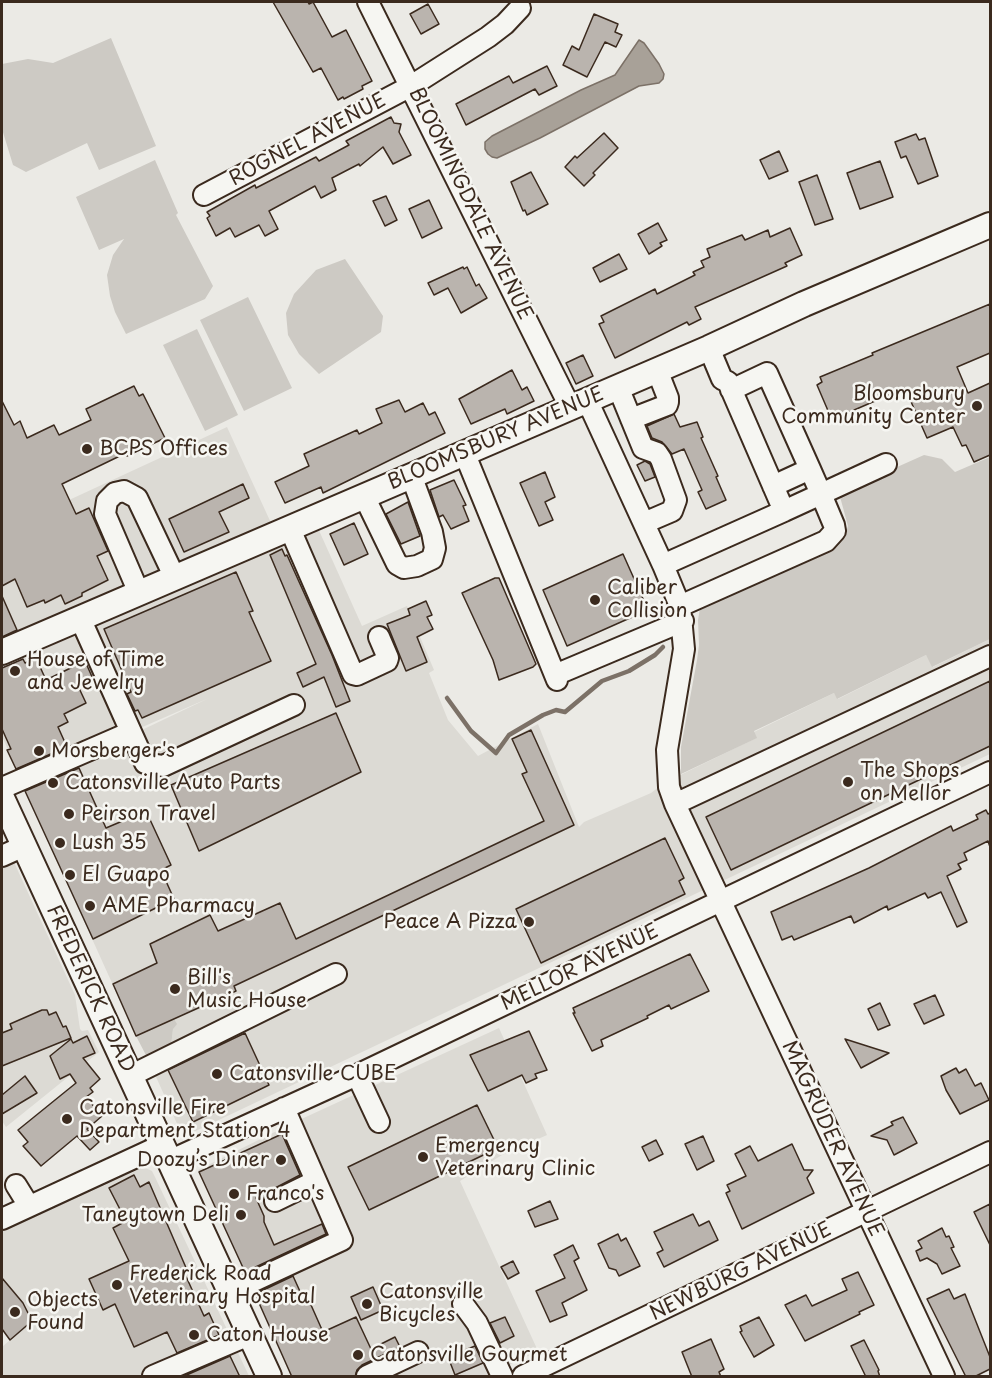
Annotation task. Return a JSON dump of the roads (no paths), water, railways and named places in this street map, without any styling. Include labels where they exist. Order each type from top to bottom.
[{"type":"main road","name":"BLOOMSBURY AVENUE","points":[[2,652],[713,346],[804,303],[990,225]]},
{"type":"main road","name":"FREDERICK ROAD","points":[[2,798],[269,1377]]},
{"type":"street","name":"BLOOMINGDALE AVENUE","points":[[368,2],[578,404],[644,523],[663,565],[682,614],[684,649],[666,750],[666,772],[675,804],[721,900]]},
{"type":"street","name":"ROGNEL AVENUE","points":[[204,195],[411,86],[488,37],[520,8]]},
{"type":"street","points":[[713,346],[722,379],[730,386],[784,511]]},
{"type":"street","points":[[631,419],[667,405],[668,398],[657,370]]},
{"type":"street","points":[[464,452],[556,677],[832,537],[835,531],[834,525],[767,373],[730,386]]},
{"type":"street","points":[[618,387],[643,448],[657,453],[661,459],[676,500],[672,511],[644,523]]},
{"type":"street","points":[[663,565],[886,464]]},
{"type":"street","points":[[773,486],[810,469]]},
{"type":"street","points":[[364,496],[397,564],[404,568],[417,566],[432,559],[435,548],[432,532],[411,475]]},
{"type":"street","points":[[139,593],[105,514],[107,501],[115,494],[124,491],[137,498],[175,578]]},
{"type":"street","points":[[290,529],[353,674],[357,675],[387,661],[388,658],[379,637]]},
{"type":"street","points":[[80,618],[145,763],[163,766],[294,705]]},
{"type":"street","points":[[675,804],[990,657]]},
{"type":"street","points":[[2,788],[131,732]]},
{"type":"street","name":"MELLOR AVENUE","points":[[2,1219],[29,1206],[284,1108],[357,1075],[990,772]]},
{"type":"street","points":[[2,856],[24,846]]},
{"type":"street","name":"MAGRUDER AVENUE","points":[[721,900],[944,1377]]},
{"type":"street","points":[[130,1076],[336,974]]},
{"type":"street","points":[[357,1075],[379,1122]]},
{"type":"street","points":[[230,1292],[342,1240],[284,1108]]},
{"type":"street","name":"NEWBURG AVENUE","points":[[523,1377],[990,1152]]},
{"type":"street","points":[[275,1201],[316,1181]]},
{"type":"street","points":[[16,1185],[29,1206]]},
{"type":"street","points":[[463,1304],[477,1323],[501,1377]]},
{"type":"street","points":[[153,1377],[249,1335]]},
{"type":"street","points":[[367,1377],[418,1352]]},
{"type":"waterway","points":[[447,698],[471,731],[496,753],[509,735],[543,715],[556,710],[565,712],[602,681],[629,671],[655,655],[663,647]]},
{"type":"place","name":"Bloomsbury Community Center","points":[[977,406]]},
{"type":"place","name":"BCPS Offices","points":[[87,449]]},
{"type":"place","name":"Caliber Collision","points":[[595,600]]},
{"type":"place","name":"House of Time and Jewelry","points":[[15,671]]},
{"type":"place","name":"Morsberger's","points":[[39,751]]},
{"type":"place","name":"The Shops on Mellor","points":[[848,782]]},
{"type":"place","name":"Catonsville Auto Parts","points":[[53,783]]},
{"type":"place","name":"Peirson Travel","points":[[69,814]]},
{"type":"place","name":"Lush 35","points":[[60,843]]},
{"type":"place","name":"El Guapo","points":[[70,875]]},
{"type":"place","name":"AME Pharmacy","points":[[90,906]]},
{"type":"place","name":"Peace A Pizza","points":[[529,922]]},
{"type":"place","name":"Bill's Music House","points":[[175,989]]},
{"type":"place","name":"Catonsville CUBE","points":[[217,1074]]},
{"type":"place","name":"Catonsville Fire Department Station 4","points":[[67,1119]]},
{"type":"place","name":"Emergency Veterinary Clinic","points":[[423,1157]]},
{"type":"place","name":"Doozy’s Diner","points":[[281,1160]]},
{"type":"place","name":"Franco's","points":[[234,1194]]},
{"type":"place","name":"Taneytown Deli","points":[[241,1215]]},
{"type":"place","name":"Frederick Road Veterinary Hospital","points":[[117,1285]]},
{"type":"place","name":"Catonsville Bicycles","points":[[367,1304]]},
{"type":"place","name":"Objects Found","points":[[15,1312]]},
{"type":"place","name":"Caton House","points":[[194,1335]]},
{"type":"place","name":"Catonsville Gourmet","points":[[358,1355]]}]
